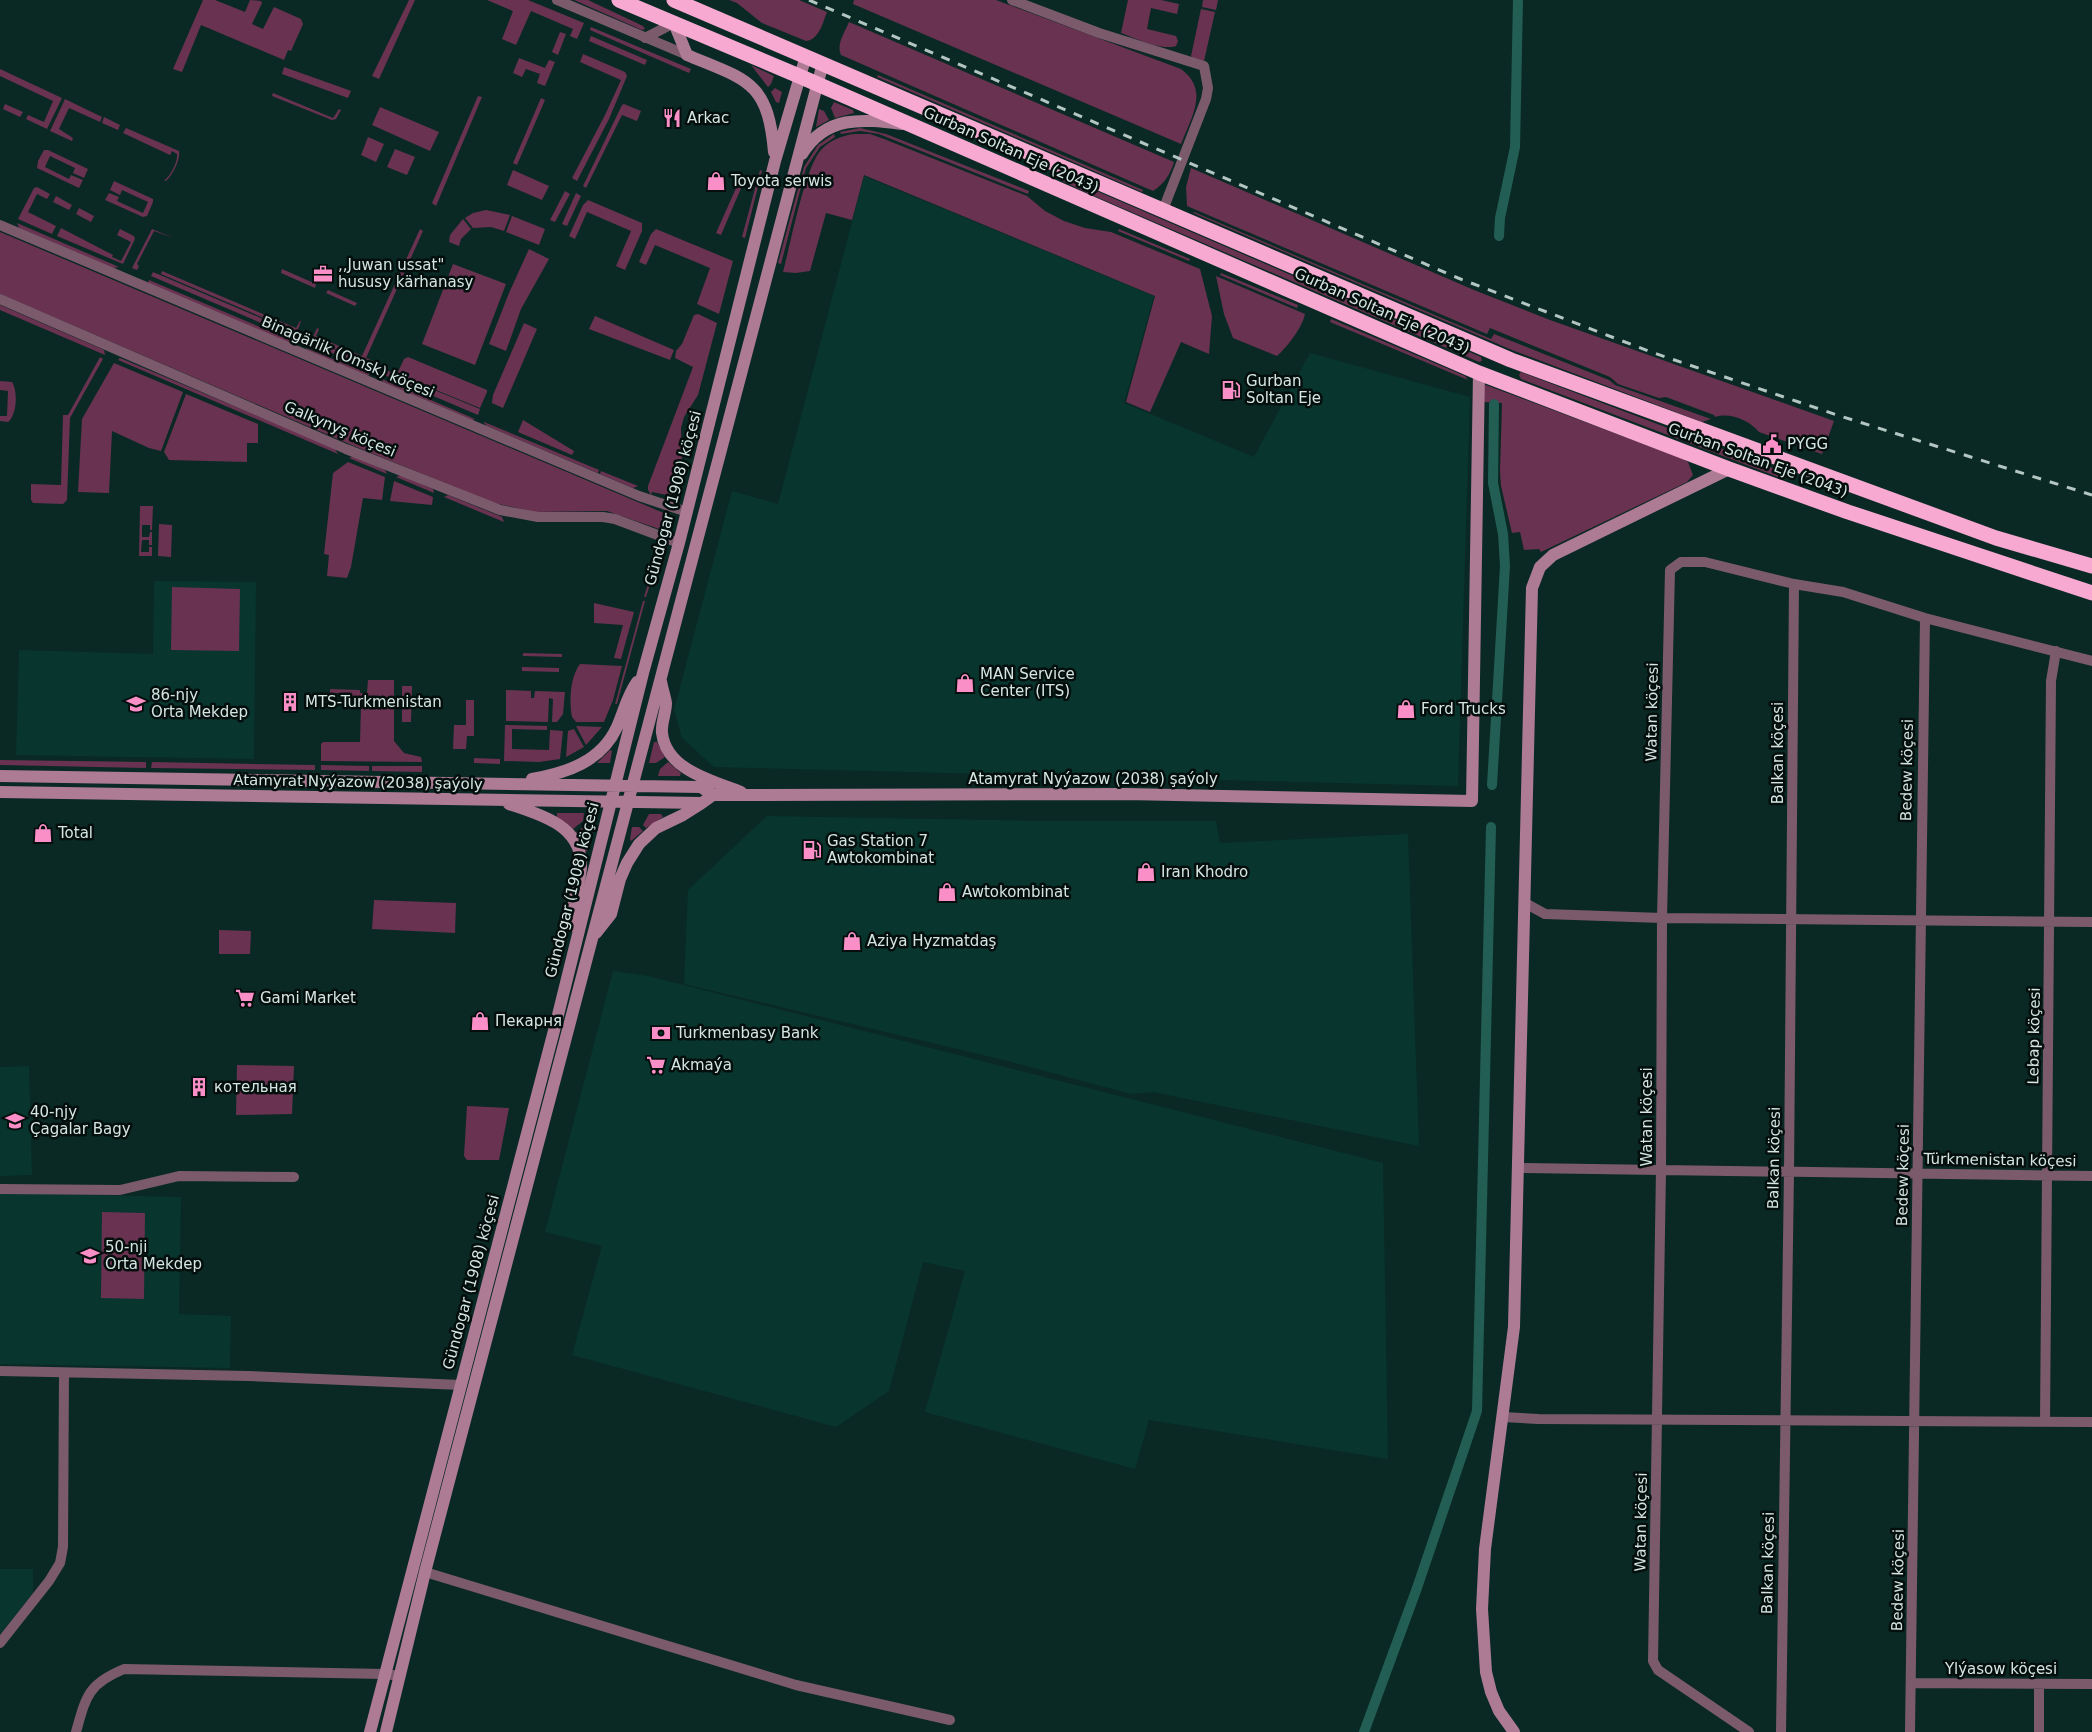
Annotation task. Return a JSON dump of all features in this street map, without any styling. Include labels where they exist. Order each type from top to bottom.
[{"type":"highway","name":"Gurban Soltan Eje (2043)","points":[[619,0],[799,76],[1479,373],[1848,512],[2092,593]]},
{"type":"highway","name":"Gurban Soltan Eje (2043)","points":[[674,0],[1511,360],[1996,538],[2092,566]]},
{"type":"highway","points":[[1784,488],[1793,482],[1796,474],[1793,463]]},
{"type":"highway","points":[[1848,512],[1845,502],[1848,494],[1855,487]]},
{"type":"main road","points":[[674,24],[687,55],[742,79],[761,96],[769,115],[775,161]]},
{"type":"main road","name":"Gündogar (1908) köçesi","points":[[386,1732],[425,1572],[467,1386],[576,936],[643,674],[687,512],[775,161],[806,56]]},
{"type":"main road","name":"Gündogar (1908) köçesi","points":[[370,1732],[592,937],[823,63]]},
{"type":"main road","points":[[796,165],[809,143],[834,125],[848,121],[863,120],[911,125]]},
{"type":"main road","name":"Atamyrat Nyýazow (2038) şaýoly","points":[[0,776],[632,786],[701,788],[713,795],[1126,794],[1472,801],[1479,373]]},
{"type":"main road","points":[[1514,1732],[1499,1710],[1491,1692],[1486,1672],[1482,1633],[1482,1593],[1485,1549],[1514,1327],[1532,588],[1537,573],[1546,560],[1553,555],[1730,469]]},
{"type":"main road","points":[[687,512],[703,519]]},
{"type":"main road","points":[[500,784],[555,775],[585,763],[596,756],[607,744],[617,728],[628,695],[643,674]]},
{"type":"main road","points":[[660,678],[666,703],[662,734],[667,749],[674,758],[690,771],[751,795]]},
{"type":"main road","name":"Atamyrat Nyýazow (2038) şaýoly","points":[[0,792],[702,803]]},
{"type":"main road","points":[[592,937],[611,914],[626,863],[639,844],[666,822],[683,815],[713,795]]},
{"type":"main road","points":[[497,800],[553,821],[564,828],[575,842],[581,863],[573,906],[576,936]]},
{"type":"street","points":[[558,0],[687,55]]},
{"type":"street","points":[[1012,0],[1099,33],[1204,66],[1208,88],[1206,99],[1163,210]]},
{"type":"street","points":[[645,38],[674,24]]},
{"type":"street","name":"Binagärlik (Omsk) köçesi","points":[[0,225],[639,496],[687,512]]},
{"type":"street","name":"Galkynyş köçesi","points":[[0,299],[346,449],[500,510],[538,517],[602,516],[679,543]]},
{"type":"street","name":"Watan köçesi","points":[[1749,1732],[1658,1670],[1653,1660],[1662,1170],[1662,918],[1670,570],[1676,564],[1695,561],[1794,584]]},
{"type":"street","points":[[1794,584],[1843,592],[1925,618],[2092,661]]},
{"type":"street","name":"Balkan köçesi","points":[[1781,1732],[1792,919],[1794,584]]},
{"type":"street","name":"Bedew köçesi","points":[[1910,1732],[1925,618]]},
{"type":"street","name":"Lebap köçesi","points":[[2044,1422],[2052,681],[2056,651]]},
{"type":"street","points":[[1525,903],[1545,914],[1662,918],[2092,922]]},
{"type":"street","name":"Türkmenistan köçesi","points":[[1518,1168],[2092,1176]]},
{"type":"street","points":[[0,1189],[120,1190],[179,1176],[294,1177]]},
{"type":"street","points":[[0,1371],[248,1376],[467,1386]]},
{"type":"street","points":[[0,1643],[49,1581],[60,1563],[63,1547],[64,1373]]},
{"type":"street","points":[[1503,1417],[1538,1419],[2092,1422]]},
{"type":"street","points":[[425,1572],[796,1685],[950,1720]]},
{"type":"street","points":[[76,1732],[92,1688],[104,1677],[124,1668],[385,1674],[400,1676]]},
{"type":"street","name":"Ylýasow köçesi","points":[[1911,1683],[2092,1684]]},
{"type":"street","points":[[2039,1684],[2039,1732]]},
{"type":"shaded area","points":[[203,0],[215,0],[245,12],[250,0],[261,1],[262,3],[252,24],[263,29],[274,7],[301,19],[303,24],[291,51],[288,50],[284,60],[201,25],[182,72],[173,69]]},
{"type":"shaded area","points":[[409,0],[415,0],[379,79],[372,76]]},
{"type":"shaded area","points":[[487,0],[528,0],[584,23],[577,39],[570,36],[573,29],[531,11],[516,45],[502,39],[513,11]]},
{"type":"shaded area","points":[[574,0],[588,0],[643,26],[645,29],[642,30]]},
{"type":"shaded area","points":[[729,0],[799,0],[827,12],[817,34],[806,41],[762,23],[737,3]]},
{"type":"shaded area","points":[[854,0],[996,0],[1181,69],[1190,77],[1195,86],[1196,105],[1181,144],[853,4]]},
{"type":"shaded area","points":[[1128,0],[1161,0],[1179,4],[1177,14],[1151,8],[1147,29],[1176,36],[1178,41],[1176,46],[1164,47],[1121,33]]},
{"type":"shaded area","points":[[1203,0],[1218,0],[1216,10],[1202,7]]},
{"type":"shaded area","points":[[1201,9],[1215,12],[1204,61],[1191,56]]},
{"type":"shaded area","points":[[849,22],[1174,162],[1171,171],[1166,179],[1153,191],[841,55],[840,42]]},
{"type":"shaded area","points":[[591,27],[691,69],[689,73],[590,30]]},
{"type":"shaded area","points":[[560,32],[566,34],[558,55],[552,52]]},
{"type":"shaded area","points":[[591,36],[647,60],[645,65],[589,41]]},
{"type":"shaded area","points":[[583,54],[625,72],[627,76],[609,119],[577,181],[572,178],[621,80],[580,62]]},
{"type":"shaded area","points":[[519,58],[545,68],[549,60],[555,62],[545,86],[537,83],[540,74],[526,69],[522,77],[513,73]]},
{"type":"shaded area","points":[[751,65],[774,76],[768,87]]},
{"type":"shaded area","points":[[284,67],[351,91],[348,98],[282,74]]},
{"type":"shaded area","points":[[0,69],[62,98],[47,129],[26,119],[28,115],[44,122],[53,101],[0,76]]},
{"type":"shaded area","points":[[878,75],[1143,190],[1142,192],[877,77]]},
{"type":"shaded area","points":[[775,88],[782,92],[779,103],[776,102],[771,92]]},
{"type":"shaded area","points":[[273,93],[333,118],[339,109],[341,110],[336,119],[332,120],[272,96]]},
{"type":"shaded area","points":[[478,96],[482,97],[436,206],[432,203]]},
{"type":"shaded area","points":[[541,98],[545,100],[517,165],[513,163]]},
{"type":"shaded area","points":[[65,99],[102,117],[100,122],[69,108],[59,129],[73,138],[72,141],[50,131]]},
{"type":"shaded area","points":[[834,102],[853,110],[854,113],[835,118],[831,108]]},
{"type":"shaded area","points":[[5,104],[23,112],[20,117],[3,109]]},
{"type":"shaded area","points":[[624,104],[641,111],[637,121],[622,115],[586,188],[583,186]]},
{"type":"shaded area","points":[[380,107],[439,132],[430,151],[372,125]]},
{"type":"shaded area","points":[[819,109],[824,111],[829,120],[816,127]]},
{"type":"shaded area","points":[[104,117],[120,125],[118,130],[102,123]]},
{"type":"shaded area","points":[[126,128],[179,151],[176,167],[166,181],[164,181],[175,164],[177,154],[172,151],[170,155],[123,133]]},
{"type":"shaded area","points":[[860,128],[886,134],[1029,191],[1028,194],[879,134],[860,131],[841,134],[840,132]]},
{"type":"shaded area","points":[[834,134],[835,137],[820,147],[806,168],[781,264],[778,263],[804,167],[818,145]]},
{"type":"shaded area","points":[[855,134],[870,134],[884,139],[1027,196],[1045,211],[1064,221],[1085,228],[1111,232],[1200,269],[1212,316],[1209,354],[1181,342],[1150,412],[1126,402],[1155,296],[864,175],[852,220],[826,213],[810,271],[783,272],[804,189],[815,159],[821,150],[832,141]]},
{"type":"shaded area","points":[[368,137],[384,144],[376,162],[361,155]]},
{"type":"shaded area","points":[[395,149],[415,157],[407,175],[387,167]]},
{"type":"shaded area","points":[[44,150],[48,150],[88,169],[84,178],[73,173],[75,168],[50,156],[45,167],[69,179],[71,175],[83,180],[79,188],[37,168],[38,161]]},
{"type":"shaded area","points":[[1191,168],[1474,290],[1550,320],[1834,421],[1822,454],[1759,432],[1739,418],[1733,416],[1715,417],[1666,397],[1659,398],[1618,384],[1610,377],[1490,328],[1487,334],[1187,206],[1186,187]]},
{"type":"shaded area","points":[[513,170],[549,186],[542,200],[507,185]]},
{"type":"shaded area","points":[[760,170],[762,171],[745,238],[742,237]]},
{"type":"shaded area","points":[[864,176],[1154,296],[1124,403],[1254,457],[1310,353],[1470,397],[1458,786],[714,767],[682,738],[674,710],[732,491],[778,504]]},
{"type":"shaded area","points":[[741,177],[745,179],[721,235],[716,233]]},
{"type":"shaded area","points":[[1064,177],[1481,357],[1482,361],[1479,362],[1092,195],[1062,181]]},
{"type":"shaded area","points":[[114,181],[153,199],[147,216],[143,217],[105,200],[109,193],[119,197],[117,201],[143,213],[148,202],[122,190],[120,195],[110,190]]},
{"type":"shaded area","points":[[37,187],[50,194],[47,199],[37,194],[28,212],[56,226],[52,234],[18,219],[34,188]]},
{"type":"shaded area","points":[[565,191],[570,194],[555,222],[550,220]]},
{"type":"shaded area","points":[[576,193],[581,196],[567,226],[562,224]]},
{"type":"shaded area","points":[[56,196],[72,205],[69,210],[53,202]]},
{"type":"shaded area","points":[[588,200],[642,223],[642,231],[625,270],[616,266],[631,231],[587,212],[575,239],[569,236],[583,205]]},
{"type":"shaded area","points":[[79,208],[94,216],[91,222],[76,214]]},
{"type":"shaded area","points":[[486,210],[510,215],[504,231],[491,227],[473,228],[465,218],[473,213]]},
{"type":"shaded area","points":[[1194,212],[1491,339],[1494,334],[1609,380],[1615,385],[1711,419],[1702,422],[1512,350]]},
{"type":"shaded area","points":[[512,216],[545,229],[539,245],[506,232]]},
{"type":"shaded area","points":[[463,219],[471,229],[461,239],[459,246],[449,242],[450,235]]},
{"type":"shaded area","points":[[17,223],[119,267],[113,268],[19,228]]},
{"type":"shaded area","points":[[61,228],[121,261],[131,242],[117,235],[120,229],[134,236],[135,239],[123,264],[57,236]]},
{"type":"shaded area","points":[[152,229],[174,238],[154,231],[137,264],[139,266],[137,270],[132,268]]},
{"type":"shaded area","points":[[420,229],[423,231],[366,358],[373,361],[372,364],[312,339],[317,328],[319,329],[316,336],[362,356]]},
{"type":"shaded area","points":[[656,229],[733,261],[719,314],[697,304],[710,268],[655,245],[646,265],[639,262],[651,234]]},
{"type":"shaded area","points":[[1119,229],[1190,259],[1189,261],[1118,231]]},
{"type":"shaded area","points":[[0,232],[666,514],[662,530],[607,511],[535,512],[494,503],[354,446],[0,294]]},
{"type":"shaded area","points":[[529,249],[549,259],[521,309],[506,351],[489,344]]},
{"type":"shaded area","points":[[453,264],[506,284],[475,365],[422,344]]},
{"type":"shaded area","points":[[282,269],[316,284],[315,288],[281,273]]},
{"type":"shaded area","points":[[162,271],[296,328],[301,321],[297,332],[161,274]]},
{"type":"shaded area","points":[[153,272],[296,333],[294,337],[151,276]]},
{"type":"shaded area","points":[[1221,273],[1298,305],[1297,308],[1220,275]]},
{"type":"shaded area","points":[[1216,276],[1305,314],[1294,336],[1277,356],[1233,338],[1224,314]]},
{"type":"shaded area","points":[[149,280],[293,341],[289,343],[148,283]]},
{"type":"shaded area","points":[[328,290],[357,303],[355,306],[326,293]]},
{"type":"shaded area","points":[[0,305],[104,350],[105,355],[0,310]]},
{"type":"shaded area","points":[[698,314],[717,323],[698,395],[684,417],[681,428],[682,458],[672,496],[652,492],[651,495],[648,486],[693,367],[675,358],[676,351],[682,344],[694,315]]},
{"type":"shaded area","points":[[595,316],[674,350],[670,360],[589,329]]},
{"type":"shaded area","points":[[1331,319],[1465,376],[1468,380],[1330,322]]},
{"type":"shaded area","points":[[524,323],[537,329],[503,408],[492,403],[493,395]]},
{"type":"shaded area","points":[[310,339],[374,366],[372,370],[308,343]]},
{"type":"shaded area","points":[[306,348],[370,374],[368,376]]},
{"type":"shaded area","points":[[100,357],[103,359],[70,418],[67,500],[63,504],[33,503],[31,500],[31,484],[61,485],[63,415],[68,415]]},
{"type":"shaded area","points":[[408,357],[487,390],[480,408],[397,374],[404,359]]},
{"type":"shaded area","points":[[120,358],[334,448],[338,454],[118,360]]},
{"type":"shaded area","points":[[114,363],[183,392],[161,451],[149,448],[112,431],[109,493],[78,492],[82,419]]},
{"type":"shaded area","points":[[386,370],[480,409],[478,415],[384,375]]},
{"type":"shaded area","points":[[1521,372],[1786,473],[1788,476],[1783,479],[1521,379],[1519,375]]},
{"type":"shaded area","points":[[382,379],[475,419],[472,420],[383,382]]},
{"type":"shaded area","points":[[0,381],[12,382],[15,391],[15,409],[8,422],[0,421],[0,416],[7,416],[8,391],[0,390]]},
{"type":"shaded area","points":[[1483,384],[1681,458],[1688,462],[1693,475],[1687,482],[1541,552],[1539,549],[1524,550],[1520,532],[1512,533],[1501,486],[1502,403],[1483,402]]},
{"type":"shaded area","points":[[186,394],[258,424],[258,443],[247,443],[247,462],[169,460],[164,452]]},
{"type":"shaded area","points":[[523,420],[574,451],[572,455],[518,432]]},
{"type":"shaded area","points":[[484,423],[599,470],[598,473],[487,426]]},
{"type":"shaded area","points":[[354,456],[385,470],[387,474],[349,458]]},
{"type":"shaded area","points":[[348,462],[385,477],[382,500],[363,498],[351,567],[347,578],[327,576],[329,555],[324,554],[333,473]]},
{"type":"shaded area","points":[[601,471],[638,486],[633,488],[600,474]]},
{"type":"shaded area","points":[[401,475],[433,489],[434,493],[396,477]]},
{"type":"shaded area","points":[[394,481],[433,497],[432,505],[390,501]]},
{"type":"shaded area","points":[[448,495],[502,517],[504,522],[444,497]]},
{"type":"shaded area","points":[[140,506],[153,506],[152,530],[150,530],[150,525],[142,525],[142,537],[149,537],[150,532],[152,532],[152,545],[149,545],[149,540],[142,540],[141,552],[149,552],[149,547],[152,547],[152,556],[139,556]]},
{"type":"shaded area","points":[[159,524],[172,525],[171,557],[158,556]]},
{"type":"shaded area","points":[[657,555],[659,556],[646,597],[644,597]]},
{"type":"shaded area","name":"86-njy Orta Mekdep","points":[[154,581],[256,582],[254,759],[16,755],[19,650],[153,654]]},
{"type":"shaded area","points":[[172,587],[240,589],[239,651],[171,650]]},
{"type":"shaded area","points":[[643,601],[645,601],[617,704],[615,704]]},
{"type":"shaded area","points":[[594,603],[634,612],[621,659],[614,658],[623,625],[594,623]]},
{"type":"shaded area","points":[[523,653],[562,654],[562,657],[523,656]]},
{"type":"shaded area","points":[[580,664],[622,666],[613,700],[604,722],[576,722],[572,717],[571,690],[574,676]]},
{"type":"shaded area","points":[[522,667],[559,668],[559,672],[522,671]]},
{"type":"shaded area","points":[[368,680],[394,680],[394,741],[404,753],[421,757],[422,762],[321,761],[321,744],[323,742],[360,742],[361,704],[346,704],[346,693],[330,693],[330,689],[360,690],[360,693],[367,693]]},
{"type":"shaded area","points":[[402,686],[412,686],[411,722],[402,722]]},
{"type":"shaded area","points":[[506,690],[531,691],[531,698],[534,698],[535,691],[565,692],[563,714],[557,722],[552,722],[553,699],[549,698],[548,722],[506,721]]},
{"type":"shaded area","points":[[466,700],[474,700],[474,736],[467,736],[466,749],[453,749],[454,725],[466,725]]},
{"type":"shaded area","points":[[505,725],[547,726],[547,730],[512,729],[512,749],[549,750],[550,730],[563,731],[560,759],[539,762],[504,761]]},
{"type":"shaded area","points":[[576,726],[602,727],[586,745]]},
{"type":"shaded area","points":[[574,729],[584,747],[566,757],[568,731]]},
{"type":"shaded area","points":[[654,742],[657,742],[665,757],[656,763],[649,763]]},
{"type":"shaded area","points":[[610,750],[612,751],[610,763],[597,763]]},
{"type":"shaded area","points":[[474,758],[500,759],[500,764],[474,763]]},
{"type":"shaded area","points":[[0,760],[146,762],[146,768],[0,765]]},
{"type":"shaded area","points":[[152,762],[315,765],[315,770],[151,768]]},
{"type":"shaded area","points":[[668,762],[681,773],[680,776],[658,776],[660,769]]},
{"type":"shaded area","points":[[321,765],[369,766],[369,771],[321,770]]},
{"type":"shaded area","points":[[372,766],[422,766],[422,772],[372,771]]},
{"type":"shaded area","points":[[557,813],[584,813],[583,821],[573,829],[557,817]]},
{"type":"shaded area","points":[[649,814],[661,814],[663,817],[646,828],[643,825]]},
{"type":"shaded area","name":"Awtokombinat","points":[[767,816],[1039,821],[1216,821],[1220,843],[1408,834],[1419,1146],[1153,1092],[1131,1094],[1008,1061],[684,984],[688,890]]},
{"type":"shaded area","points":[[584,826],[594,827],[587,851],[585,851],[576,833]]},
{"type":"shaded area","points":[[632,827],[639,827],[643,831],[631,841],[630,839]]},
{"type":"shaded area","points":[[374,900],[456,903],[455,933],[372,929]]},
{"type":"shaded area","points":[[219,930],[251,931],[250,954],[219,954]]},
{"type":"shaded area","points":[[613,971],[648,976],[1383,1163],[1388,1459],[1149,1420],[1135,1469],[925,1412],[965,1271],[923,1262],[889,1391],[836,1427],[572,1355],[602,1246],[545,1232]]},
{"type":"shaded area","points":[[237,1065],[294,1066],[292,1114],[236,1115]]},
{"type":"shaded area","name":"40-njy Çagalar Bagy","points":[[29,1066],[32,1175],[0,1176],[0,1067]]},
{"type":"shaded area","points":[[467,1106],[509,1108],[499,1160],[467,1160],[464,1156]]},
{"type":"shaded area","name":"50-nji Orta Mekdep","points":[[0,1193],[181,1197],[179,1314],[231,1316],[230,1368],[0,1364]]},
{"type":"shaded area","points":[[102,1212],[145,1213],[144,1299],[101,1298]]},
{"type":"shaded area","points":[[0,1569],[33,1569],[33,1593],[0,1634]]},
{"type":"waterway","points":[[1499,236],[1500,218],[1515,147],[1518,0]]},
{"type":"waterway","points":[[1492,785],[1505,566],[1503,534],[1493,483],[1494,404]]},
{"type":"waterway","points":[[1364,1732],[1417,1588],[1477,1411],[1491,827]]},
{"type":"railway","points":[[809,0],[1458,278],[1651,352],[1840,416],[2092,495]]},
{"type":"place","name":"Arkac","points":[[672,118]]},
{"type":"place","name":"Toyota serwis","points":[[716,181]]},
{"type":"place","name":",,Juwan ussat\" hususy kärhanasy","points":[[323,274]]},
{"type":"place","name":"Gurban Soltan Eje","points":[[1231,390]]},
{"type":"place","name":"PYGG","points":[[1772,444]]},
{"type":"place","name":"MAN Service Center (ITS)","points":[[965,683]]},
{"type":"place","name":"MTS-Turkmenistan","points":[[290,702]]},
{"type":"place","name":"86-njy Orta Mekdep","points":[[136,704]]},
{"type":"place","name":"Ford Trucks","points":[[1406,709]]},
{"type":"place","name":"Total","points":[[43,833]]},
{"type":"place","name":"Gas Station 7 Awtokombinat","points":[[812,850]]},
{"type":"place","name":"Iran Khodro","points":[[1146,872]]},
{"type":"place","name":"Awtokombinat","points":[[947,892]]},
{"type":"place","name":"Aziya Hyzmatdaş","points":[[852,941]]},
{"type":"place","name":"Gami Market","points":[[245,998]]},
{"type":"place","name":"Пекарня","points":[[480,1021]]},
{"type":"place","name":"Turkmenbasy Bank","points":[[661,1033]]},
{"type":"place","name":"Аkmaýa","points":[[656,1065]]},
{"type":"place","name":"котельная","points":[[199,1087]]},
{"type":"place","name":"40-njy Çagalar Bagy","points":[[15,1121]]},
{"type":"place","name":"50-nji Orta Mekdep","points":[[90,1256]]}]
